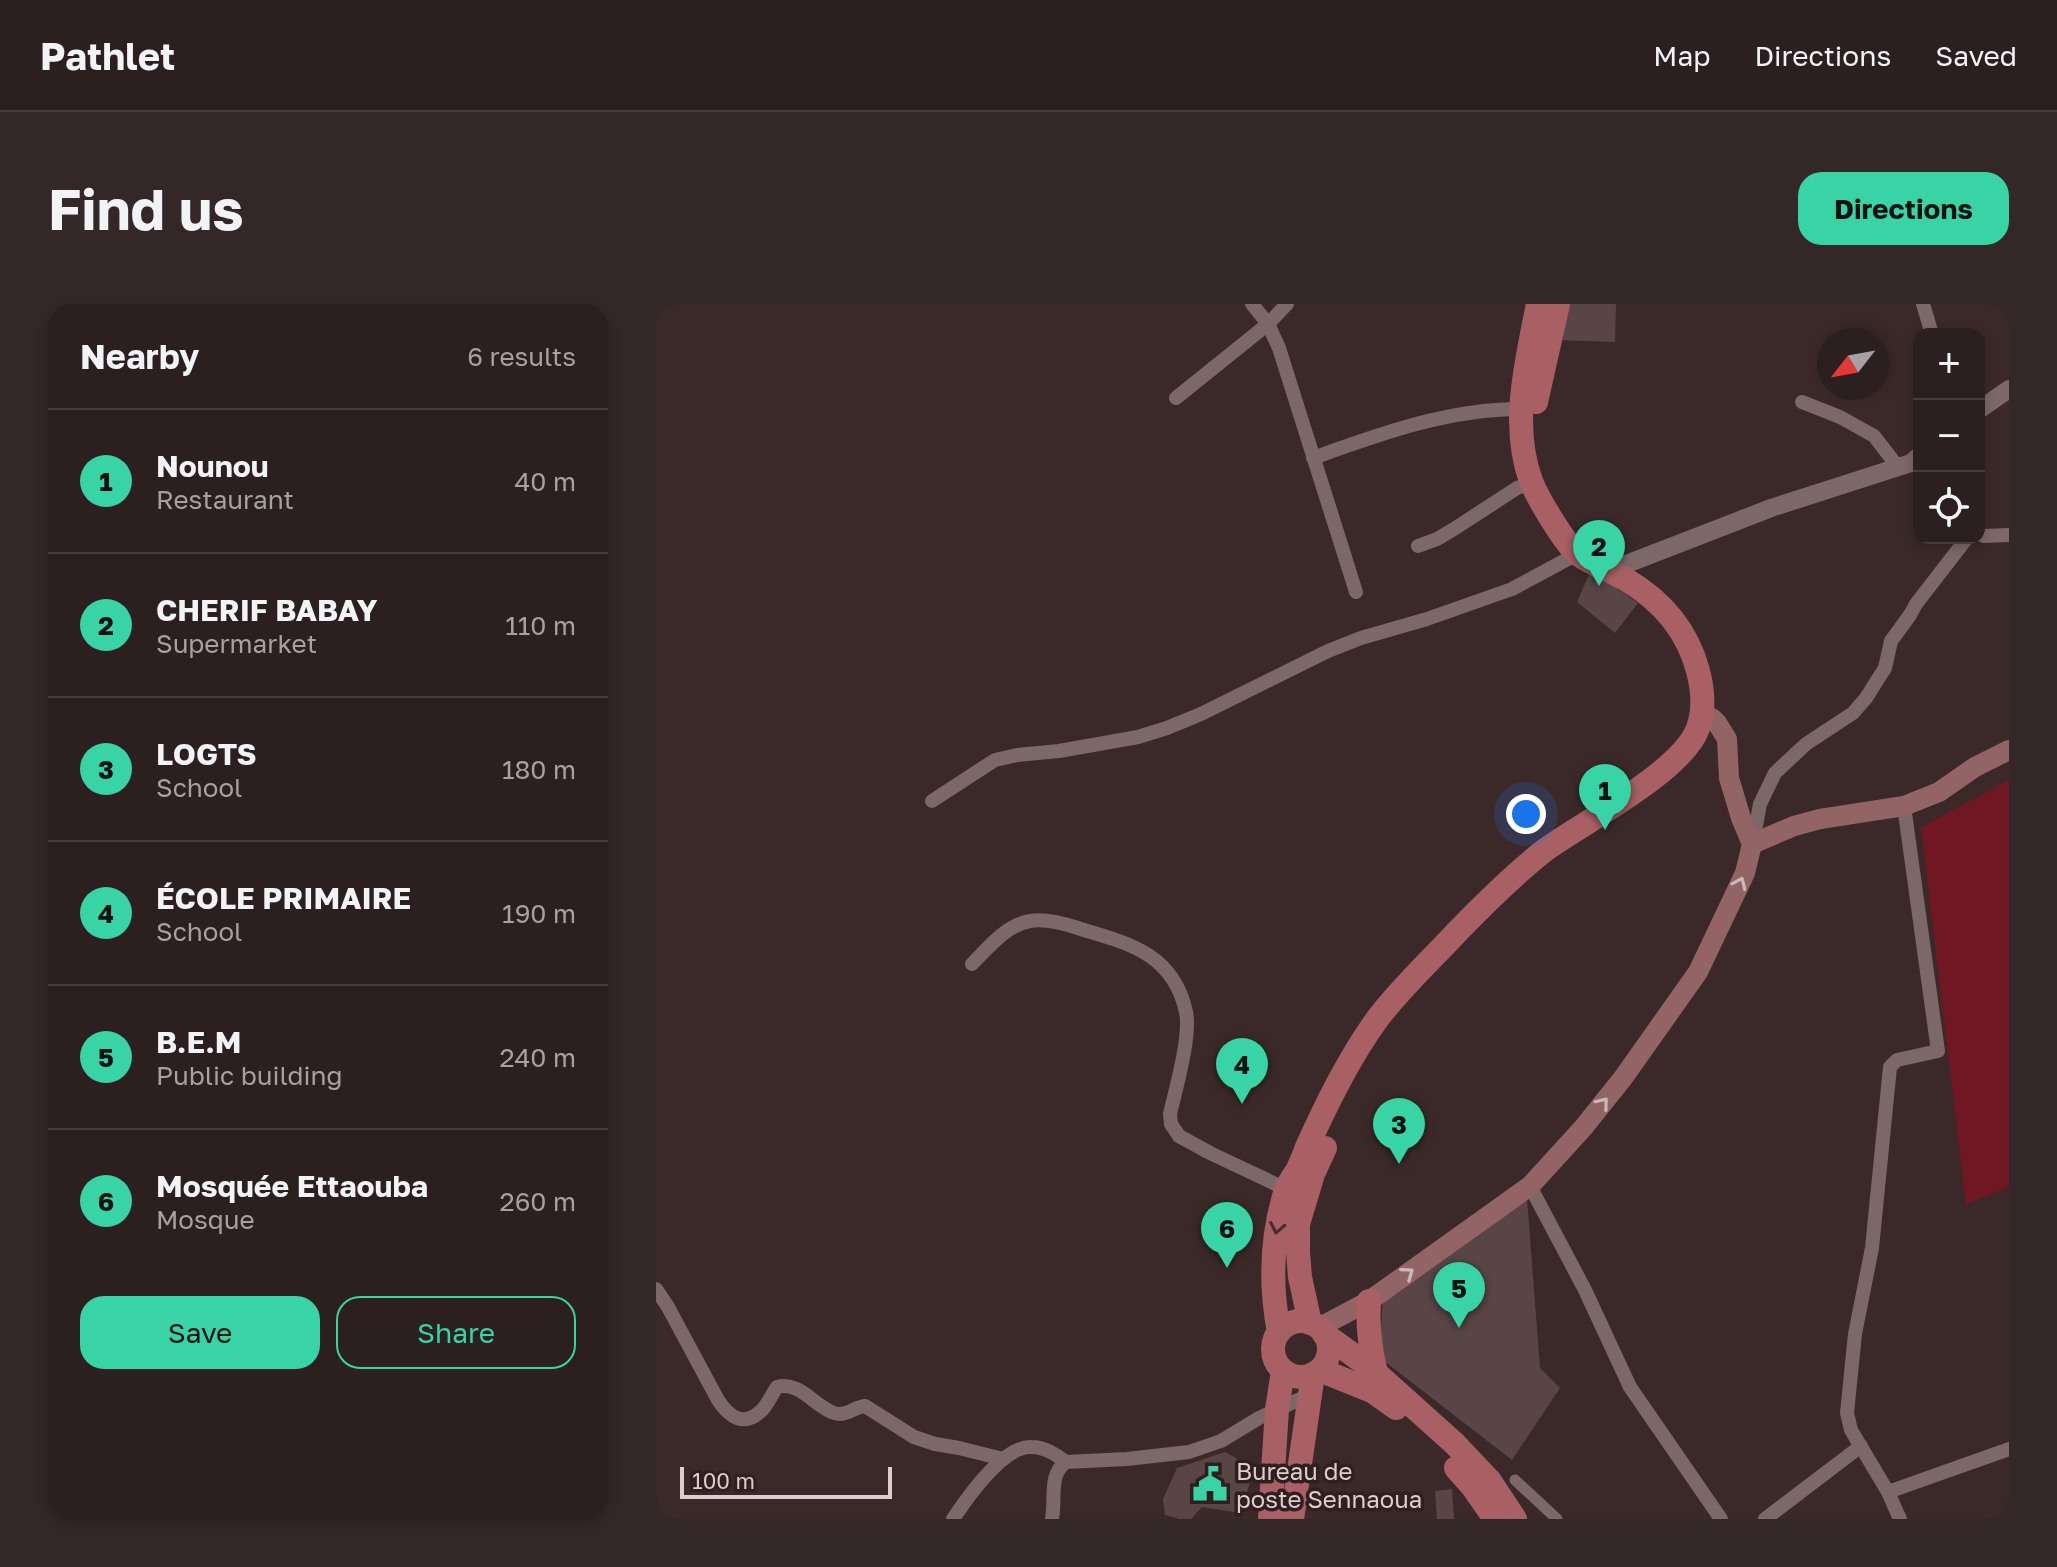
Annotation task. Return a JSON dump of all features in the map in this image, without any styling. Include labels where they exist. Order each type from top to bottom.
[{"type":"main road","points":[[1292,1519],[1315,1380],[1328,1357],[1327,1341],[1317,1328],[1300,1277],[1298,1252],[1298,1169],[1322,1115],[1347,1066],[1378,1018],[1418,973],[1495,893],[1544,851],[1648,782],[1682,753],[1698,731],[1703,713],[1703,691],[1697,666],[1676,621],[1654,599],[1625,579],[1577,554],[1554,525],[1531,483],[1523,452],[1520,409],[1538,304]]},
{"type":"main road","points":[[1279,1332],[1273,1285],[1274,1244],[1297,1190],[1313,1174],[1368,1059],[1391,1022],[1475,927],[1542,870],[1655,790],[1687,762],[1703,744],[1712,718],[1716,692],[1711,664],[1703,638],[1687,612],[1624,565],[1585,544],[1575,535],[1550,496],[1540,464],[1534,428],[1536,403],[1558,304]]},
{"type":"main road","points":[[1317,1328],[1369,1301],[1530,1186],[1623,1078],[1698,972],[1745,873],[1752,844],[1729,778],[1727,739],[1712,718]]},
{"type":"main road","points":[[1752,844],[1794,826],[1820,819],[1904,806],[1939,792],[1975,767],[2009,750]]},
{"type":"main road","points":[[1369,1301],[1369,1341],[1376,1373]]},
{"type":"main road","points":[[1495,1519],[1440,1449],[1372,1391],[1294,1377],[1283,1371],[1274,1357],[1273,1349],[1279,1332],[1293,1323],[1317,1328],[1376,1373],[1490,1481],[1515,1519]]},
{"type":"main road","points":[[1270,1519],[1277,1409],[1283,1371]]},
{"type":"street","points":[[1252,304],[1268,324],[1279,348],[1356,592]]},
{"type":"street","points":[[1176,398],[1268,324],[1287,304]]},
{"type":"street","points":[[1923,304],[1930,328]]},
{"type":"street","points":[[1985,406],[2009,389]]},
{"type":"street","points":[[1802,402],[1840,417],[1912,463]]},
{"type":"street","points":[[1313,458],[1428,420],[1492,409],[1520,409]]},
{"type":"street","points":[[1624,565],[1771,508],[1912,463]]},
{"type":"street","points":[[1418,546],[1437,539],[1517,488],[1531,483]]},
{"type":"street","points":[[1985,536],[2009,535]]},
{"type":"street","points":[[1752,844],[1760,804],[1775,773],[1806,744],[1853,713],[1866,698],[1885,668],[1891,641],[1962,544]]},
{"type":"street","points":[[932,801],[995,760],[1138,737],[1167,728],[1328,651],[1512,589],[1577,554]]},
{"type":"street","points":[[1900,1519],[1888,1492],[1851,1430],[1847,1413],[1855,1334],[1872,1248],[1890,1067],[1897,1060],[1938,1051],[1904,806]]},
{"type":"street","points":[[972,964],[996,940],[1017,925],[1032,920],[1061,924],[1125,942],[1157,960],[1175,983],[1188,1026],[1170,1114],[1175,1132],[1210,1153],[1297,1190]]},
{"type":"street","points":[[1530,1186],[1585,1290],[1630,1387],[1721,1519]]},
{"type":"street","points":[[656,1289],[718,1400],[727,1414],[735,1419],[745,1419],[761,1412],[777,1387],[786,1385],[834,1413],[844,1415],[865,1406],[914,1437],[1003,1459]]},
{"type":"street","points":[[1052,1519],[1055,1474],[1066,1462],[1189,1452],[1221,1441],[1277,1409],[1315,1380]]},
{"type":"street","points":[[953,1519],[996,1464],[1010,1454],[1027,1446],[1051,1451],[1066,1462]]},
{"type":"street","points":[[1765,1519],[1861,1446]]},
{"type":"street","points":[[1888,1492],[2009,1449]]},
{"type":"street","points":[[1515,1480],[1557,1519]]},
{"type":"shaded area","points":[[2009,780],[2009,1187],[1966,1204],[1921,827]]},
{"type":"building","points":[[1564,304],[1616,304],[1615,342],[1558,340]]},
{"type":"building","points":[[1591,570],[1638,603],[1615,633],[1577,602]]},
{"type":"building","points":[[1527,1198],[1540,1368],[1560,1388],[1512,1460],[1379,1357],[1383,1300]]},
{"type":"building","name":"Bureau de poste Sennaoua","points":[[1225,1452],[1254,1468],[1241,1513],[1202,1507],[1191,1519],[1165,1515],[1163,1499],[1177,1468]]},
{"type":"building","points":[[1452,1489],[1454,1519],[1437,1519],[1435,1491]]},
{"type":"place","name":"CHERIF BABAY","points":[[1599,586]]},
{"type":"place","name":"Nounou","points":[[1605,830]]},
{"type":"place","name":"ÉCOLE PRIMAIRE","points":[[1242,1104]]},
{"type":"place","name":"LOGTS","points":[[1399,1164]]},
{"type":"place","name":"Mosquée Ettaouba","points":[[1227,1268]]},
{"type":"place","name":"B.E.M","points":[[1459,1328]]},
{"type":"place","name":"Bureau de poste Sennaoua","points":[[1210,1484]]}]
